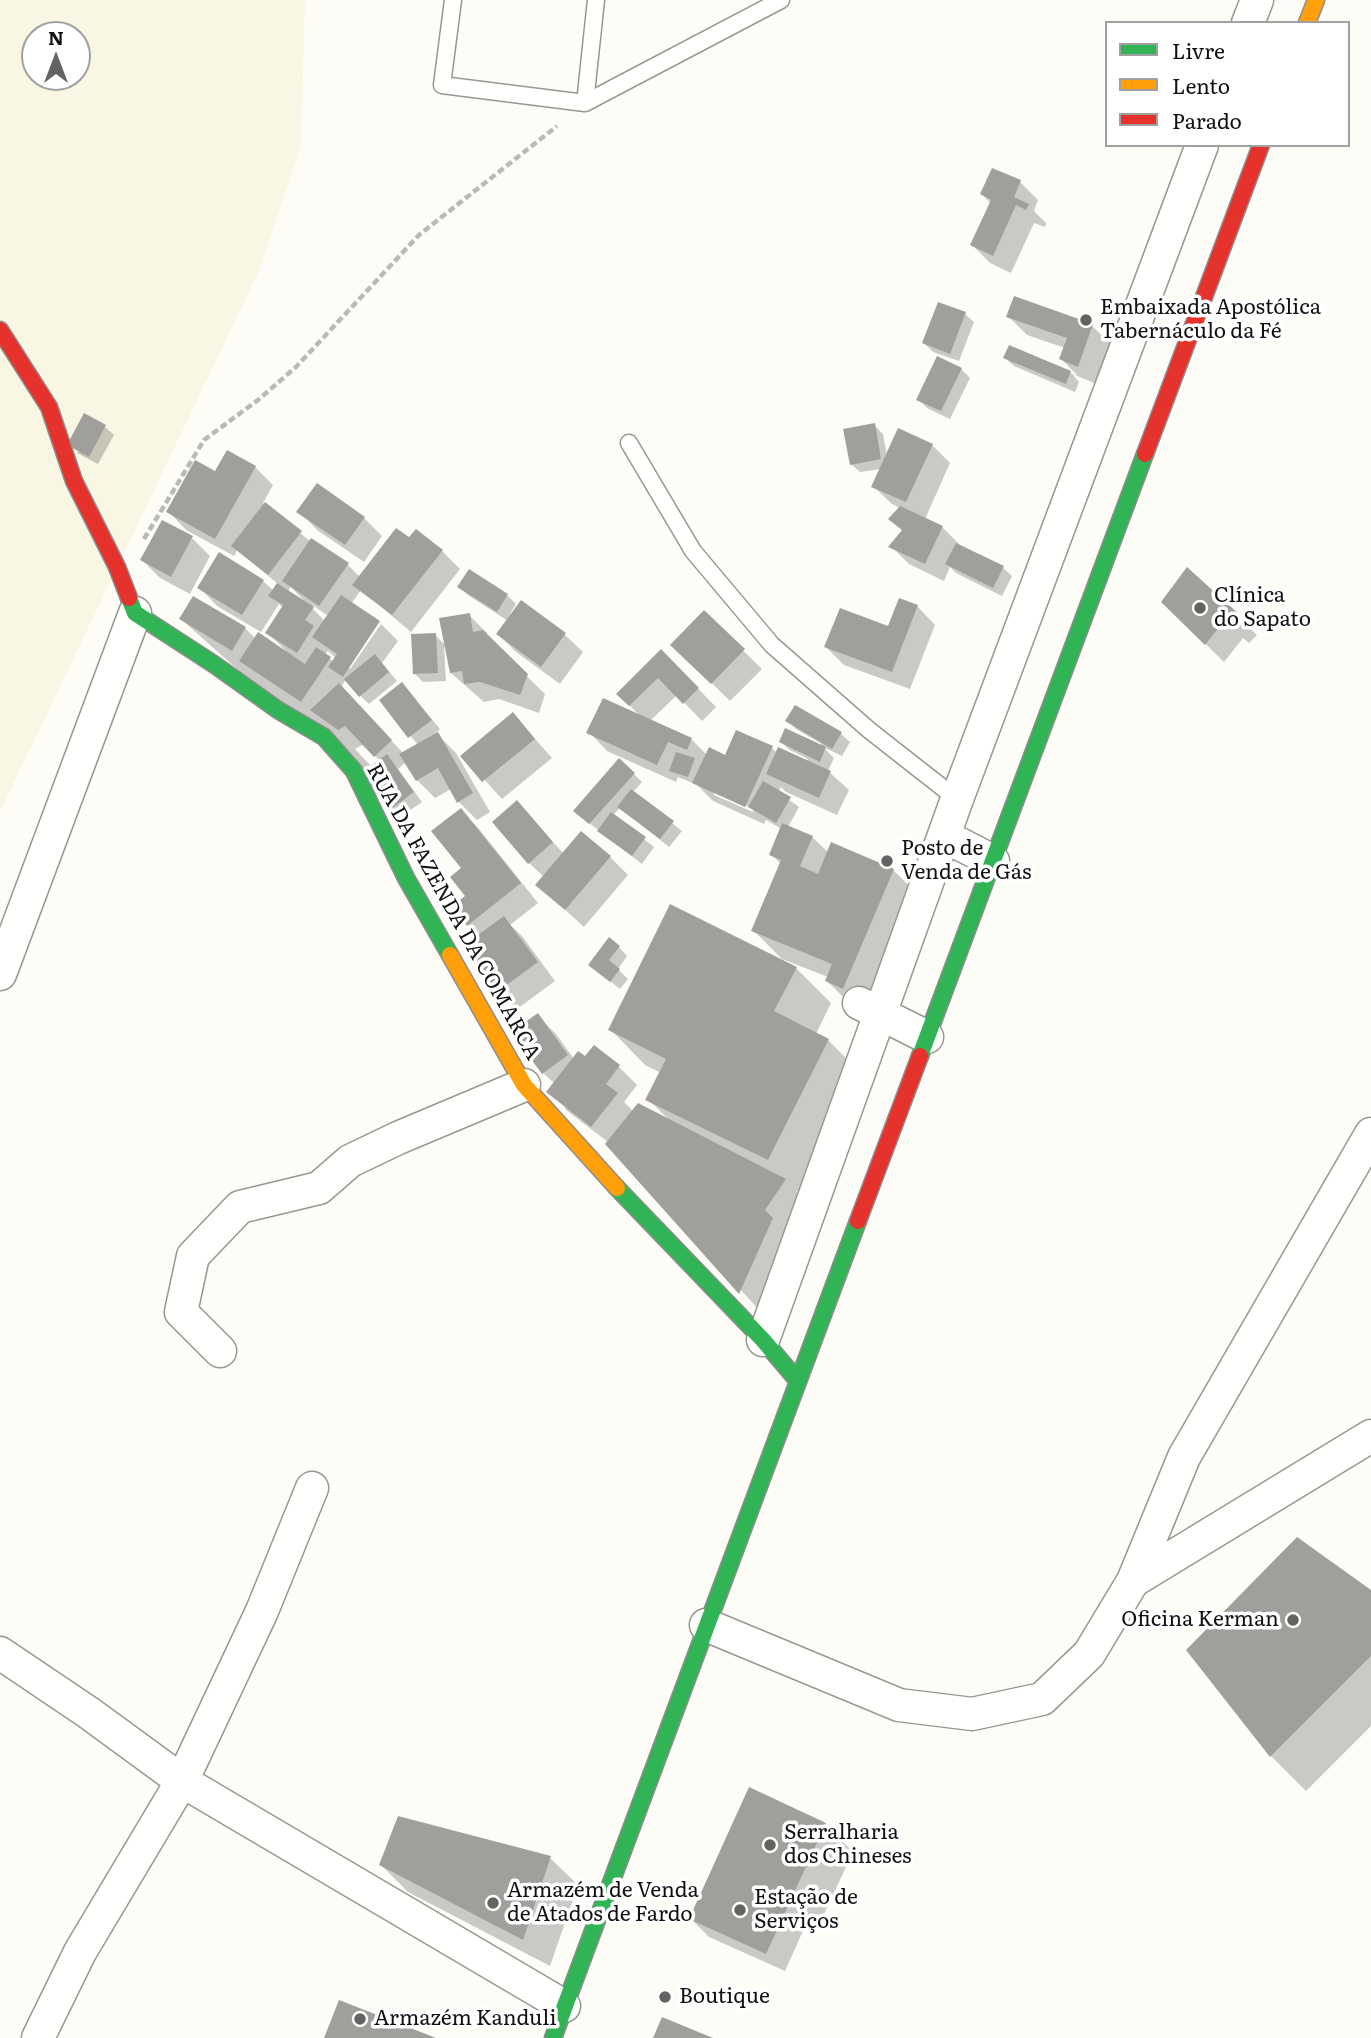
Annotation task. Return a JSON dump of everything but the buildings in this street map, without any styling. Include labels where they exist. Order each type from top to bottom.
[{"type":"main road","points":[[1308,21],[1313,1]]},
{"type":"main road","points":[[553,2038],[1260,147]]},
{"type":"main road","points":[[0,330],[49,407],[74,481],[117,567],[135,613]]},
{"type":"main road","name":"RUA DA FAZENDA DA COMARCA","points":[[135,613],[278,710],[324,737],[354,771],[406,878],[524,1085],[635,1208],[763,1340],[798,1381]]},
{"type":"street","points":[[1249,21],[1257,0]]},
{"type":"street","points":[[763,1340],[870,1008],[944,836],[1201,147]]},
{"type":"street","points":[[0,974],[135,613]]},
{"type":"street","points":[[944,836],[993,861]]},
{"type":"street","points":[[870,1008],[927,1037]]},
{"type":"street","points":[[220,1351],[181,1311],[193,1256],[240,1207],[319,1188],[350,1161],[524,1085]]},
{"type":"street","points":[[706,1625],[899,1705],[972,1714],[1042,1699],[1088,1654],[1133,1581],[1184,1457],[1371,1134]]},
{"type":"street","points":[[1133,1581],[1371,1436]]},
{"type":"street","points":[[38,2038],[80,1952],[182,1781],[262,1611],[312,1489]]},
{"type":"street","points":[[0,1653],[89,1713],[182,1781],[564,2006]]},
{"type":"lane","points":[[453,0],[442,85],[585,103],[781,0]]},
{"type":"lane","points":[[585,103],[596,0]]},
{"type":"lane","points":[[629,443],[693,551],[772,645],[869,730],[957,799]]},
{"type":"path","points":[[143,541],[204,440],[258,400],[296,367],[419,236],[585,103]]},
{"type":"shaded area","points":[[0,0],[305,0],[301,147],[258,273],[0,812]]},
{"type":"traffic: fast","points":[[920,1056],[1145,454]]},
{"type":"traffic: fast","points":[[129,598],[135,613],[278,710],[324,737],[354,771],[406,878],[450,955]]},
{"type":"traffic: fast","points":[[617,1188],[763,1340],[798,1381]]},
{"type":"traffic: fast","points":[[553,2038],[858,1221]]},
{"type":"traffic: slow","points":[[1308,21],[1316,0]]},
{"type":"traffic: slow","points":[[450,955],[524,1085],[617,1188]]},
{"type":"traffic: jam","points":[[1145,454],[1260,147]]},
{"type":"traffic: jam","points":[[0,330],[49,407],[74,481],[117,567],[129,598]]},
{"type":"traffic: jam","points":[[858,1221],[920,1056]]},
{"type":"place","name":"Embaixada Apostólica Tabernáculo da Fé","points":[[1086,320]]},
{"type":"place","name":"Clínica do Sapato","points":[[1200,608]]},
{"type":"place","name":"Posto de Venda de Gás","points":[[887,861]]},
{"type":"place","name":"Oficina Kerman","points":[[1293,1620]]},
{"type":"place","name":"Serralharia dos Chineses","points":[[770,1845]]},
{"type":"place","name":"Armazém de Venda de Atados de Fardo","points":[[493,1903]]},
{"type":"place","name":"Estação de Serviços","points":[[740,1910]]},
{"type":"place","name":"Boutique","points":[[665,1997]]},
{"type":"place","name":"Armazém Kanduli","points":[[360,2019]]}]
